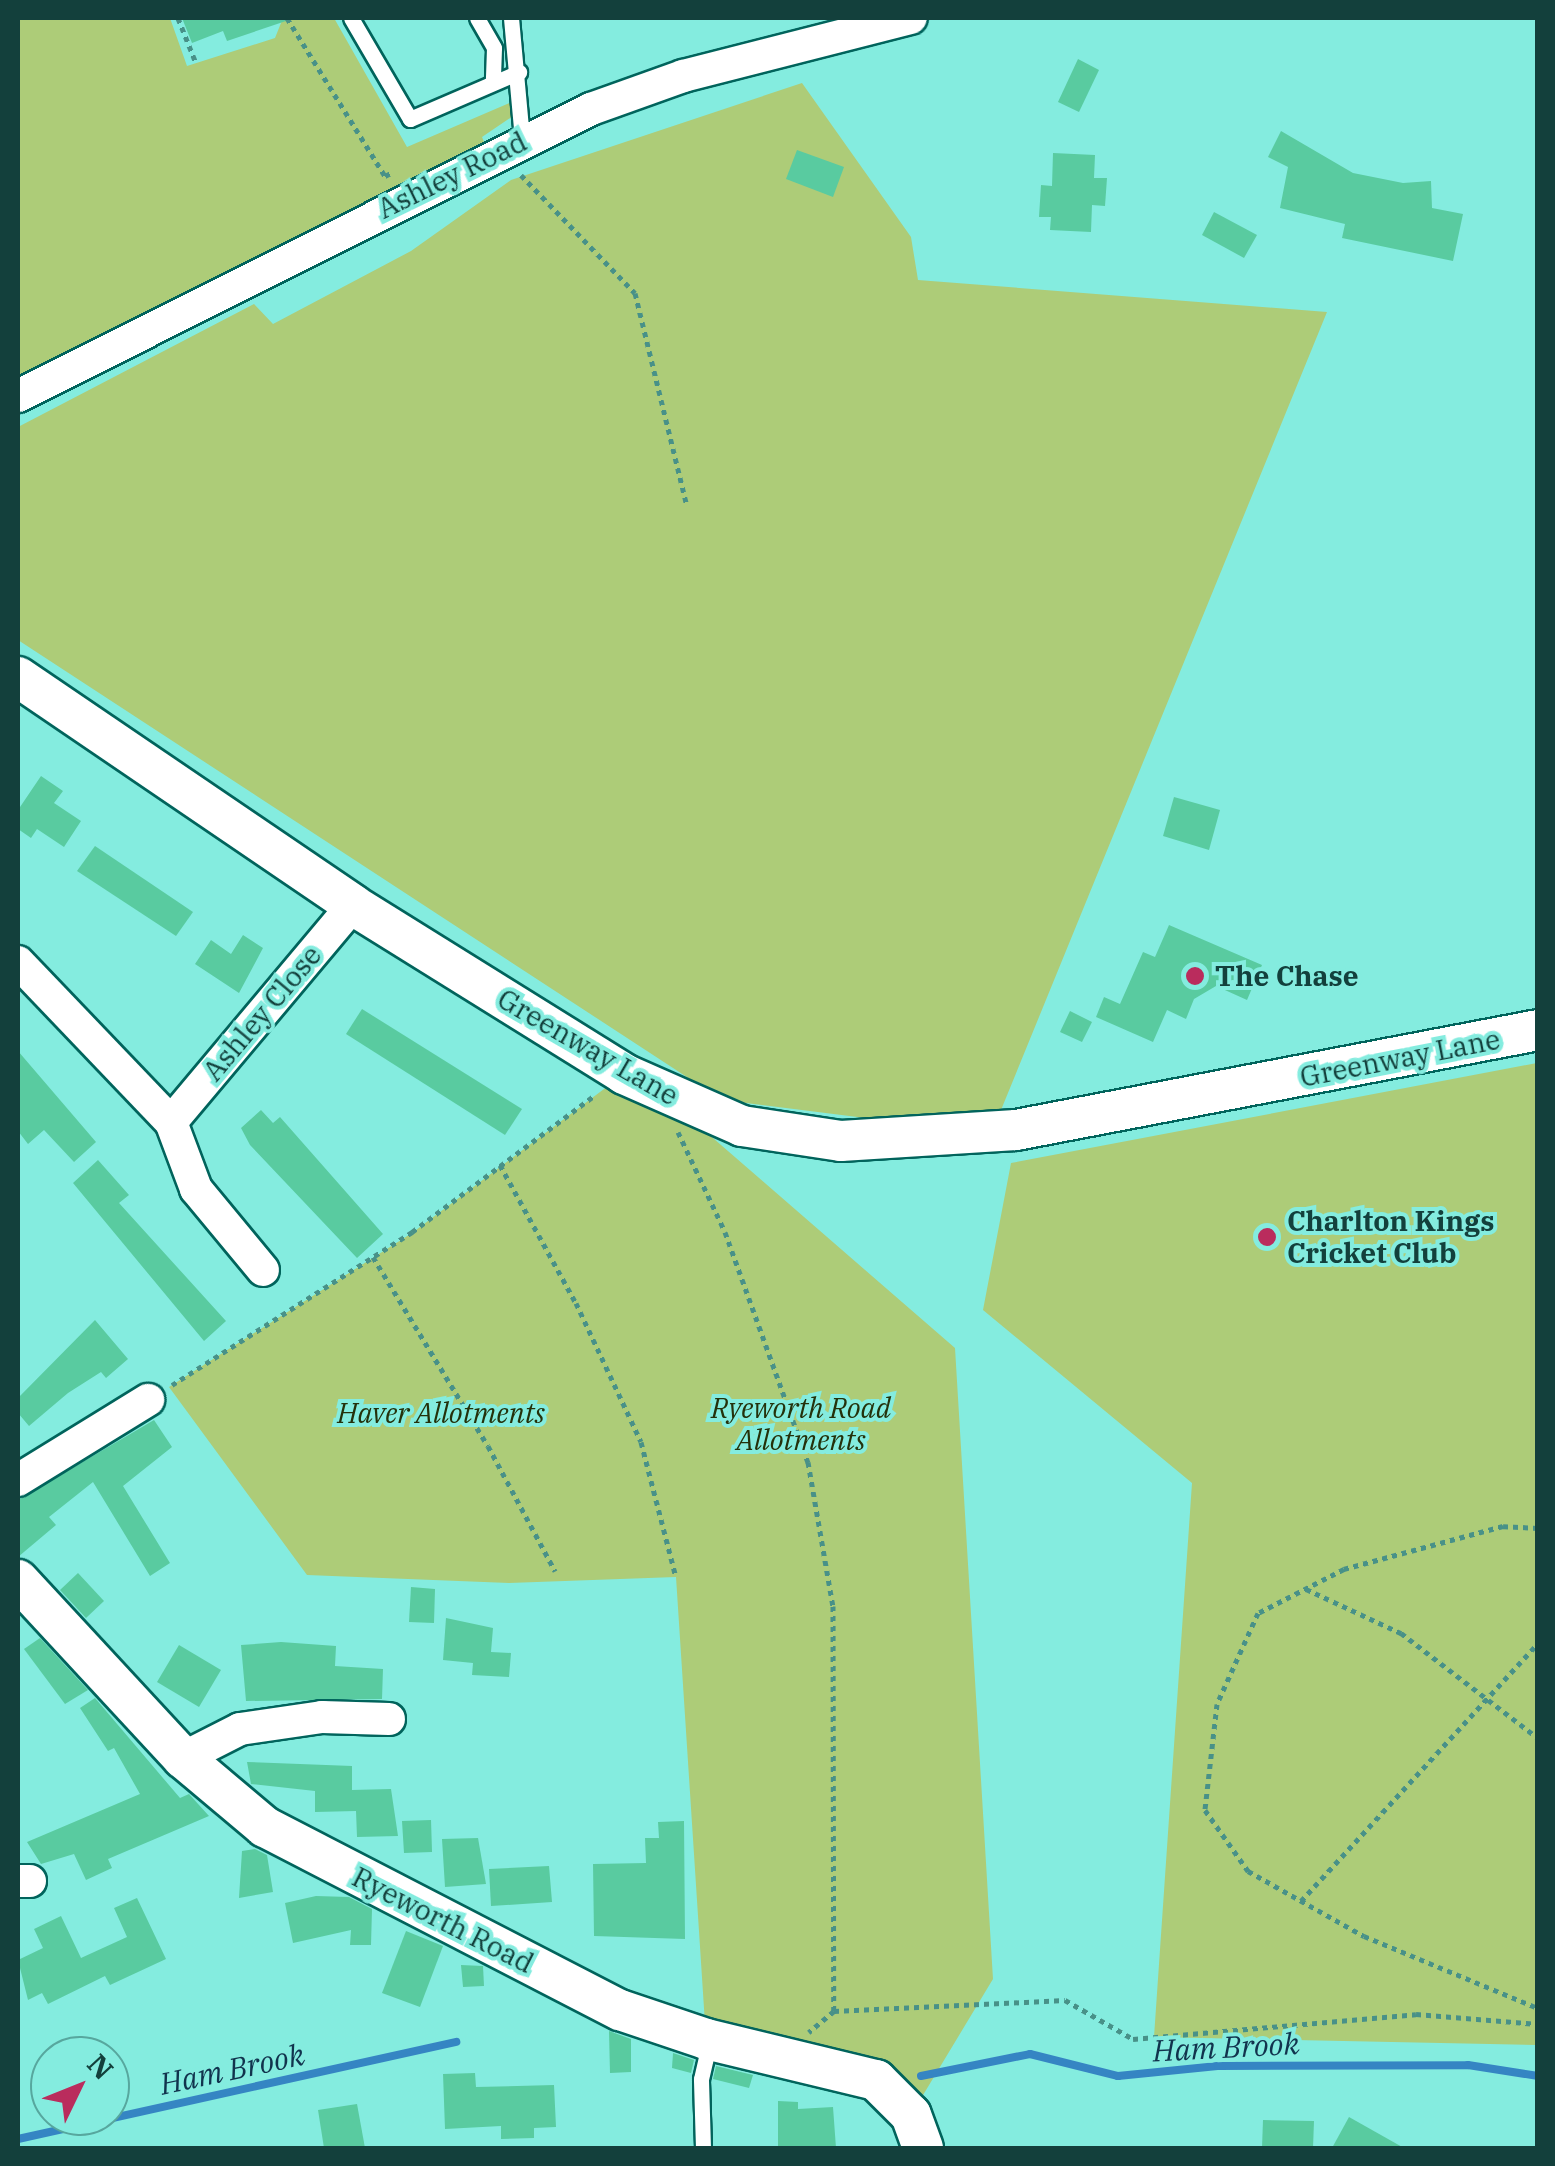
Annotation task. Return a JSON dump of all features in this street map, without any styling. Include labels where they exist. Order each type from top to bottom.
[{"type":"street","name":"Ashley Road","points":[[18,396],[520,141],[683,76],[911,18]]},
{"type":"street","name":"Greenway Lane","points":[[18,676],[353,905],[624,1074],[742,1126],[842,1141],[1016,1130],[1538,1030]]},
{"type":"street","name":"Ashley Close","points":[[171,1122],[353,905]]},
{"type":"street","points":[[18,962],[171,1122],[196,1189],[263,1270]]},
{"type":"street","points":[[18,1480],[148,1400]]},
{"type":"street","name":"Ryeworth Road","points":[[18,1580],[183,1758],[240,1809],[292,1844],[620,2010],[710,2040],[800,2058],[888,2087],[921,2132],[923,2148]]},
{"type":"street","points":[[183,1758],[240,1730],[322,1717],[389,1719]]},
{"type":"lane","points":[[351,18],[410,120],[493,79],[518,72]]},
{"type":"lane","points":[[477,18],[494,48],[493,79]]},
{"type":"lane","points":[[511,18],[518,72],[520,141]]},
{"type":"lane","points":[[703,2148],[701,2079],[710,2040]]},
{"type":"path","points":[[178,18],[196,64]]},
{"type":"path","points":[[520,141],[519,173],[634,292],[687,506]]},
{"type":"path","points":[[148,1400],[373,1257],[624,1074]]},
{"type":"path","points":[[661,1093],[725,1232],[808,1462],[832,1606],[834,2011]]},
{"type":"path","points":[[500,1165],[576,1303],[640,1442],[676,1577]]},
{"type":"path","points":[[373,1257],[488,1446],[555,1571]]},
{"type":"path","points":[[1538,1528],[1504,1526],[1344,1568],[1258,1613],[1224,1689],[1205,1810],[1248,1871],[1364,1936],[1538,2008]]},
{"type":"path","points":[[1306,1588],[1401,1633],[1538,1738]]},
{"type":"path","points":[[1301,1901],[1538,1643]]},
{"type":"path","points":[[800,2058],[805,2036],[834,2011],[1064,2000],[1134,2039],[1416,2014],[1538,2024]]},
{"type":"green space","points":[[18,18],[170,18],[187,66],[275,38],[283,18],[334,18],[407,147],[512,102],[516,114],[482,137],[488,152],[18,392]]},
{"type":"green space","points":[[802,83],[911,237],[918,280],[1327,312],[1001,1110],[905,1123],[722,1100],[18,640],[18,427],[254,304],[273,324],[411,251],[511,180]]},
{"type":"green space","points":[[1537,1063],[1537,2045],[1154,2037],[1192,1483],[983,1310],[1011,1163]]},
{"type":"green space","name":"Ryeworth Road Allotments","points":[[624,1074],[661,1093],[955,1348],[993,1979],[911,2115],[896,2096],[706,2039],[676,1577],[509,1583],[307,1575],[169,1387],[412,1233]]},
{"type":"building","points":[[182,18],[286,21],[227,41],[223,31],[192,43]]},
{"type":"building","points":[[1078,59],[1099,70],[1079,112],[1058,102]]},
{"type":"building","points":[[1281,131],[1353,173],[1403,183],[1431,181],[1432,208],[1463,214],[1453,261],[1342,238],[1345,224],[1280,208],[1288,167],[1268,157]]},
{"type":"building","points":[[797,150],[844,167],[833,197],[786,179]]},
{"type":"building","points":[[1053,153],[1095,155],[1094,178],[1107,178],[1105,206],[1092,205],[1091,232],[1050,230],[1051,217],[1039,217],[1041,185],[1052,186]]},
{"type":"building","points":[[1214,212],[1257,235],[1244,258],[1202,235]]},
{"type":"building","points":[[41,776],[63,791],[54,803],[81,821],[64,847],[37,829],[31,838],[18,829],[18,810]]},
{"type":"building","points":[[1174,797],[1220,810],[1209,850],[1163,836]]},
{"type":"building","points":[[95,846],[193,912],[176,936],[77,871]]},
{"type":"building","name":"The Chase","points":[[1169,925],[1262,965],[1247,1000],[1216,986],[1194,999],[1186,1019],[1167,1010],[1153,1042],[1096,1017],[1104,997],[1120,1004],[1143,952],[1155,957]]},
{"type":"building","points":[[243,935],[263,948],[239,993],[195,964],[211,940],[231,954]]},
{"type":"building","points":[[362,1009],[522,1109],[505,1135],[346,1034]]},
{"type":"building","points":[[1070,1011],[1092,1022],[1082,1042],[1060,1032]]},
{"type":"building","points":[[18,1051],[96,1142],[74,1162],[44,1130],[28,1144],[18,1131]]},
{"type":"building","points":[[261,1110],[273,1123],[280,1117],[383,1234],[357,1258],[250,1145],[241,1128]]},
{"type":"building","points":[[98,1160],[129,1195],[119,1203],[226,1321],[204,1341],[73,1183]]},
{"type":"building","points":[[95,1320],[128,1359],[106,1378],[101,1372],[68,1393],[29,1426],[18,1413],[18,1398]]},
{"type":"building","points":[[154,1420],[172,1447],[123,1486],[170,1563],[150,1576],[93,1482],[49,1517],[56,1525],[18,1557],[18,1500]]},
{"type":"building","points":[[78,1573],[104,1601],[86,1618],[60,1590]]},
{"type":"building","points":[[411,1587],[435,1589],[434,1623],[409,1622]]},
{"type":"building","points":[[446,1618],[493,1628],[491,1652],[511,1653],[509,1677],[472,1675],[473,1663],[443,1660]]},
{"type":"building","points":[[40,1638],[88,1690],[65,1704],[24,1649]]},
{"type":"building","points":[[281,1642],[336,1646],[335,1666],[383,1669],[382,1699],[246,1701],[241,1645]]},
{"type":"building","points":[[179,1645],[221,1670],[199,1707],[157,1682]]},
{"type":"building","points":[[95,1698],[180,1798],[189,1794],[209,1816],[108,1859],[112,1868],[86,1880],[74,1854],[41,1864],[27,1842],[140,1794],[114,1748],[108,1751],[80,1708]]},
{"type":"building","points":[[247,1762],[352,1766],[352,1790],[391,1789],[398,1836],[357,1837],[356,1811],[315,1812],[315,1791],[251,1784]]},
{"type":"building","points":[[431,1820],[432,1852],[404,1853],[402,1821]]},
{"type":"building","points":[[684,1821],[685,1939],[594,1936],[593,1864],[646,1863],[645,1838],[659,1838],[658,1822]]},
{"type":"building","points":[[478,1838],[486,1884],[445,1887],[442,1839]]},
{"type":"building","points":[[255,1849],[267,1855],[273,1892],[239,1898],[242,1851]]},
{"type":"building","points":[[549,1866],[552,1902],[491,1906],[489,1869]]},
{"type":"building","points":[[316,1896],[349,1897],[372,1909],[371,1945],[350,1945],[351,1930],[293,1943],[285,1903]]},
{"type":"building","points":[[137,1898],[166,1959],[110,1985],[105,1976],[48,2004],[42,1993],[28,2000],[18,1960],[43,1948],[34,1929],[61,1916],[81,1958],[127,1937],[114,1908]]},
{"type":"building","points":[[406,1931],[443,1946],[420,2007],[382,1993]]},
{"type":"building","points":[[461,1965],[483,1966],[484,1986],[463,1987]]},
{"type":"building","points":[[609,2031],[631,2039],[631,2072],[610,2073]]},
{"type":"building","points":[[673,2053],[694,2060],[691,2073],[672,2068]]},
{"type":"building","points":[[716,2066],[753,2075],[749,2088],[713,2079]]},
{"type":"building","points":[[475,2073],[476,2087],[554,2085],[556,2127],[534,2128],[534,2138],[501,2139],[501,2126],[445,2129],[443,2074]]},
{"type":"building","points":[[778,2101],[798,2102],[798,2109],[833,2107],[836,2148],[778,2148]]},
{"type":"building","points":[[357,2104],[365,2148],[324,2148],[318,2110]]},
{"type":"building","points":[[1349,2117],[1404,2148],[1332,2148]]},
{"type":"building","points":[[1263,2120],[1314,2121],[1313,2148],[1262,2148]]},
{"type":"waterway","name":"Ham Brook","points":[[18,2139],[456,2042]]},
{"type":"waterway","name":"Ham Brook","points":[[921,2076],[1030,2054],[1118,2076],[1218,2066],[1468,2065],[1538,2076]]},
{"type":"place","name":"The Chase","points":[[1195,976]]},
{"type":"place","name":"Charlton Kings Cricket Club","points":[[1267,1237]]},
{"type":"park label","name":"Haver Allotments","points":[[441,1413]]}]
